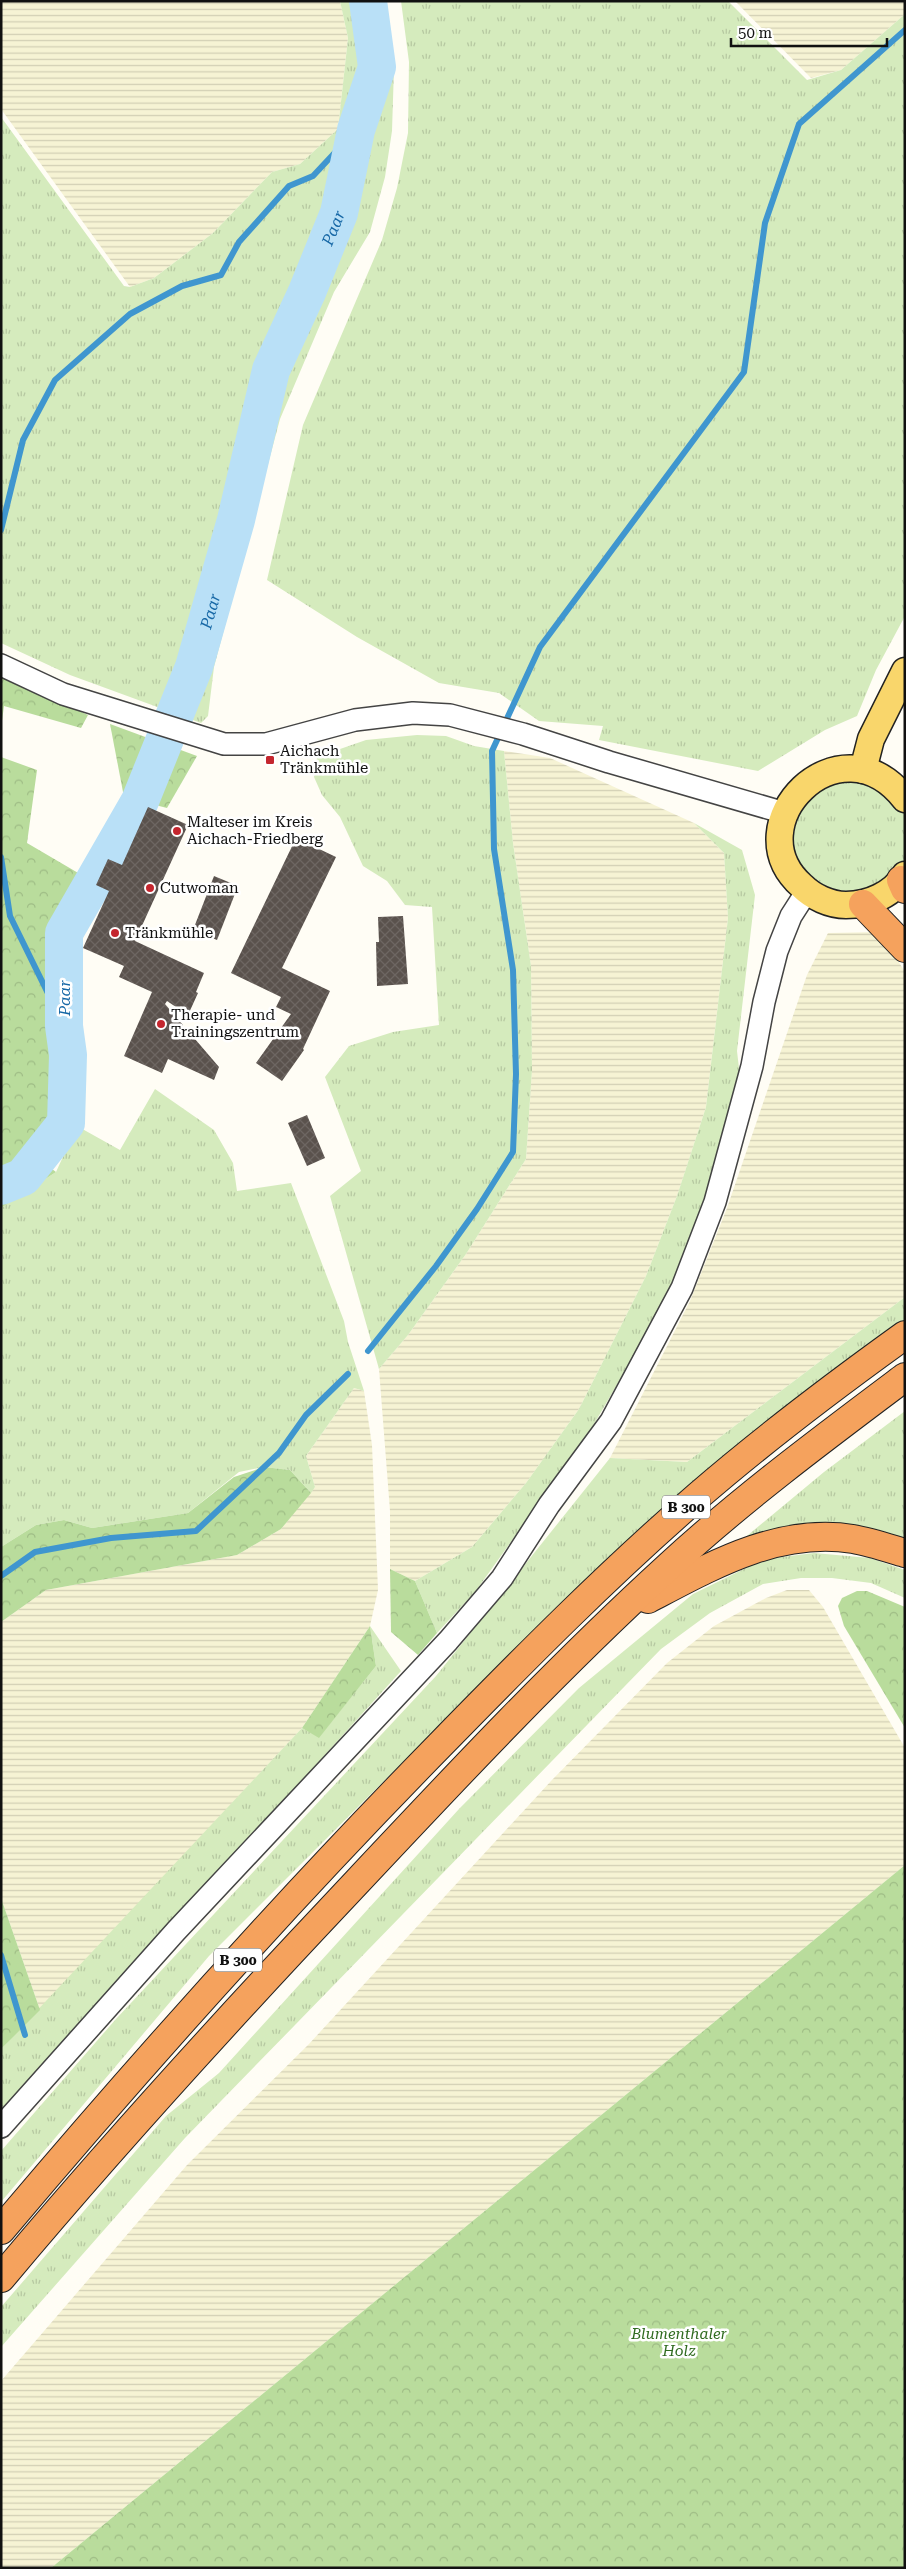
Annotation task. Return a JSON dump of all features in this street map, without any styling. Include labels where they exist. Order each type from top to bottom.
[{"type":"highway","points":[[863,904],[905,948]]},
{"type":"highway","name":"B 300","points":[[1,2230],[105,2106],[325,1863],[484,1699],[612,1574],[698,1496],[822,1396],[905,1335]]},
{"type":"highway","name":"B 300","points":[[1,2278],[180,2071],[437,1797],[615,1616],[672,1563],[763,1487],[905,1377]]},
{"type":"highway","points":[[615,1616],[696,1573],[739,1554],[771,1543],[810,1538],[852,1539],[905,1552]]},
{"type":"main road","points":[[863,770],[871,739],[905,671]]},
{"type":"main road","points":[[904,881],[885,894],[863,904],[844,905],[826,902],[807,891],[798,883],[784,862],[781,849],[781,829],[784,813],[797,792],[817,776],[842,769],[863,770],[880,776],[896,788],[905,799]]},
{"type":"street","points":[[1,665],[63,694],[186,734],[224,744],[248,746],[266,744],[355,720],[413,713],[450,715],[523,734],[609,762],[784,813]]},
{"type":"street","points":[[1,2127],[176,1931],[448,1641],[502,1578],[549,1505],[611,1421],[682,1288],[715,1202],[752,1066],[764,1002],[777,951],[791,916],[807,891]]},
{"type":"shaded area","points":[[1,1],[340,1],[348,38],[338,129],[300,164],[272,172],[213,233],[154,278],[130,287],[1,109]]},
{"type":"shaded area","points":[[735,1],[905,1],[905,14],[841,70],[811,78]]},
{"type":"shaded area","points":[[504,751],[550,758],[694,823],[724,853],[728,918],[706,1107],[677,1196],[646,1276],[579,1409],[526,1483],[472,1547],[415,1581],[390,1569],[390,1511],[379,1369],[408,1335],[466,1254],[526,1159],[532,1070],[531,966],[513,843]]},
{"type":"shaded area","points":[[880,932],[905,972],[905,1297],[687,1462],[610,1458],[690,1301],[727,1208],[807,975],[828,933]]},
{"type":"shaded area","points":[[354,1388],[364,1391],[372,1445],[378,1590],[370,1626],[302,1728],[40,2010],[1,1898],[1,1622],[46,1590],[237,1555],[281,1529],[315,1487],[306,1456]]},
{"type":"shaded area","points":[[787,1590],[809,1590],[823,1607],[905,1748],[905,1865],[51,2568],[1,2568],[1,2381],[187,2165],[309,2044],[551,1781],[667,1663],[714,1626],[766,1598]]},
{"type":"green space","points":[[340,1],[384,1],[394,68],[392,131],[385,177],[370,232],[334,292],[280,419],[214,667],[208,716],[201,723],[70,675],[1,643],[1,117],[124,286],[130,287],[154,278],[213,233],[272,172],[300,164],[338,129],[348,38]]},
{"type":"green space","points":[[401,1],[728,1],[807,80],[841,70],[905,14],[905,616],[876,670],[857,716],[825,730],[758,771],[599,740],[603,726],[539,721],[499,693],[439,683],[357,637],[267,580],[303,425],[382,240],[397,188],[408,133],[409,62]]},
{"type":"green space","points":[[1,675],[88,715],[81,728],[4,706],[1,728]]},
{"type":"green space","points":[[110,724],[197,756],[167,808],[124,797]]},
{"type":"green space","points":[[417,735],[446,736],[474,746],[504,751],[513,843],[531,966],[532,1070],[526,1159],[466,1254],[408,1335],[379,1369],[330,1196],[361,1171],[325,1077],[349,1046],[393,1032],[439,1025],[432,907],[405,905],[387,881],[363,866],[340,817],[322,795],[314,777],[317,757],[366,740]]},
{"type":"green space","points":[[1,757],[37,770],[27,843],[85,877],[55,921],[45,977],[53,1078],[52,1114],[40,1160],[56,1172],[1,1208]]},
{"type":"green space","points":[[829,772],[905,799],[905,875],[885,895],[807,891],[781,829]]},
{"type":"green space","points":[[694,823],[742,850],[755,895],[737,1051],[740,1077],[706,1205],[666,1301],[587,1436],[475,1592],[437,1633],[415,1581],[472,1547],[526,1483],[579,1409],[646,1276],[677,1196],[706,1107],[728,918],[724,853]]},
{"type":"green space","points":[[155,1089],[214,1130],[233,1163],[237,1191],[291,1183],[344,1321],[348,1342],[364,1391],[354,1388],[306,1456],[315,1487],[311,1493],[290,1470],[264,1467],[239,1472],[188,1513],[92,1528],[64,1520],[36,1525],[1,1547],[1,1208],[56,1172],[77,1126],[120,1150]]},
{"type":"green space","points":[[905,1297],[905,1319],[855,1357],[598,1569],[209,1956],[1,2202],[1,2151],[116,2019],[436,1676],[610,1458],[687,1462]]},
{"type":"green space","points":[[905,1411],[905,1538],[859,1526],[803,1525],[742,1540],[824,1472]]},
{"type":"green space","points":[[264,1467],[290,1470],[311,1493],[281,1529],[237,1555],[46,1590],[1,1622],[1,1547],[36,1525],[64,1520],[92,1528],[188,1513],[234,1477]]},
{"type":"green space","points":[[814,1553],[870,1558],[905,1570],[905,1598],[871,1583],[832,1578],[801,1578],[763,1584],[710,1613],[661,1649],[185,2138],[1,2347],[1,2307],[166,2116],[219,2073],[459,1809],[579,1688],[693,1594],[750,1566],[774,1558]]},
{"type":"green space","points":[[390,1569],[415,1581],[437,1633],[418,1655],[391,1632]]},
{"type":"green space","points":[[857,1591],[867,1591],[905,1607],[905,1728],[844,1626],[838,1606],[842,1598]]},
{"type":"green space","points":[[370,1626],[401,1671],[1,2112],[1,2049],[302,1728],[319,1737],[376,1666]]},
{"type":"green space","points":[[370,1626],[376,1666],[319,1738],[302,1728]]},
{"type":"green space","name":"Blumenthaler Holz","points":[[905,1865],[905,2568],[51,2568]]},
{"type":"green space","points":[[1,1898],[40,2010],[1,2049]]},
{"type":"building","points":[[148,807],[188,825],[135,941],[204,973],[196,992],[198,993],[188,1015],[167,1001],[165,1004],[183,1025],[180,1032],[195,1039],[219,1067],[214,1080],[168,1059],[162,1073],[124,1056],[152,992],[119,977],[124,966],[83,948],[109,891],[96,885],[108,859],[122,865]]},
{"type":"building","points":[[296,838],[336,857],[282,968],[330,991],[304,1050],[282,1081],[256,1063],[291,1014],[276,1007],[281,997],[231,973]]},
{"type":"building","points":[[214,876],[238,886],[217,940],[193,930]]},
{"type":"building","points":[[403,916],[408,984],[377,986],[376,942],[379,942],[378,917]]},
{"type":"building","points":[[307,1115],[325,1158],[307,1166],[288,1123]]},
{"type":"waterway","name":"Paar","points":[[1,1186],[23,1177],[66,1123],[68,1055],[64,1026],[64,933],[140,801],[194,667],[236,520],[271,370],[307,292],[339,213],[356,130],[377,67],[368,1]]},
{"type":"waterway","points":[[368,1351],[436,1266],[477,1209],[513,1152],[516,1074],[513,970],[494,849],[492,751],[540,647],[744,372],[765,223],[799,124],[905,30]]},
{"type":"waterway","points":[[1,530],[23,440],[55,380],[130,314],[182,286],[221,275],[239,242],[289,186],[313,176],[356,130]]},
{"type":"waterway","points":[[1,857],[10,916],[64,1026]]},
{"type":"waterway","points":[[1,1576],[35,1552],[111,1538],[196,1531],[279,1453],[306,1415],[348,1374]]},
{"type":"waterway","points":[[1,1955],[25,2035]]},
{"type":"place","name":"Aichach Tränkmühle","points":[[270,760]]},
{"type":"place","name":"Malteser im Kreis Aichach-Friedberg","points":[[177,831]]},
{"type":"place","name":"Cutwoman","points":[[150,888]]},
{"type":"place","name":"Tränkmühle","points":[[115,933]]},
{"type":"place","name":"Therapie- und Trainingszentrum","points":[[161,1024]]}]
